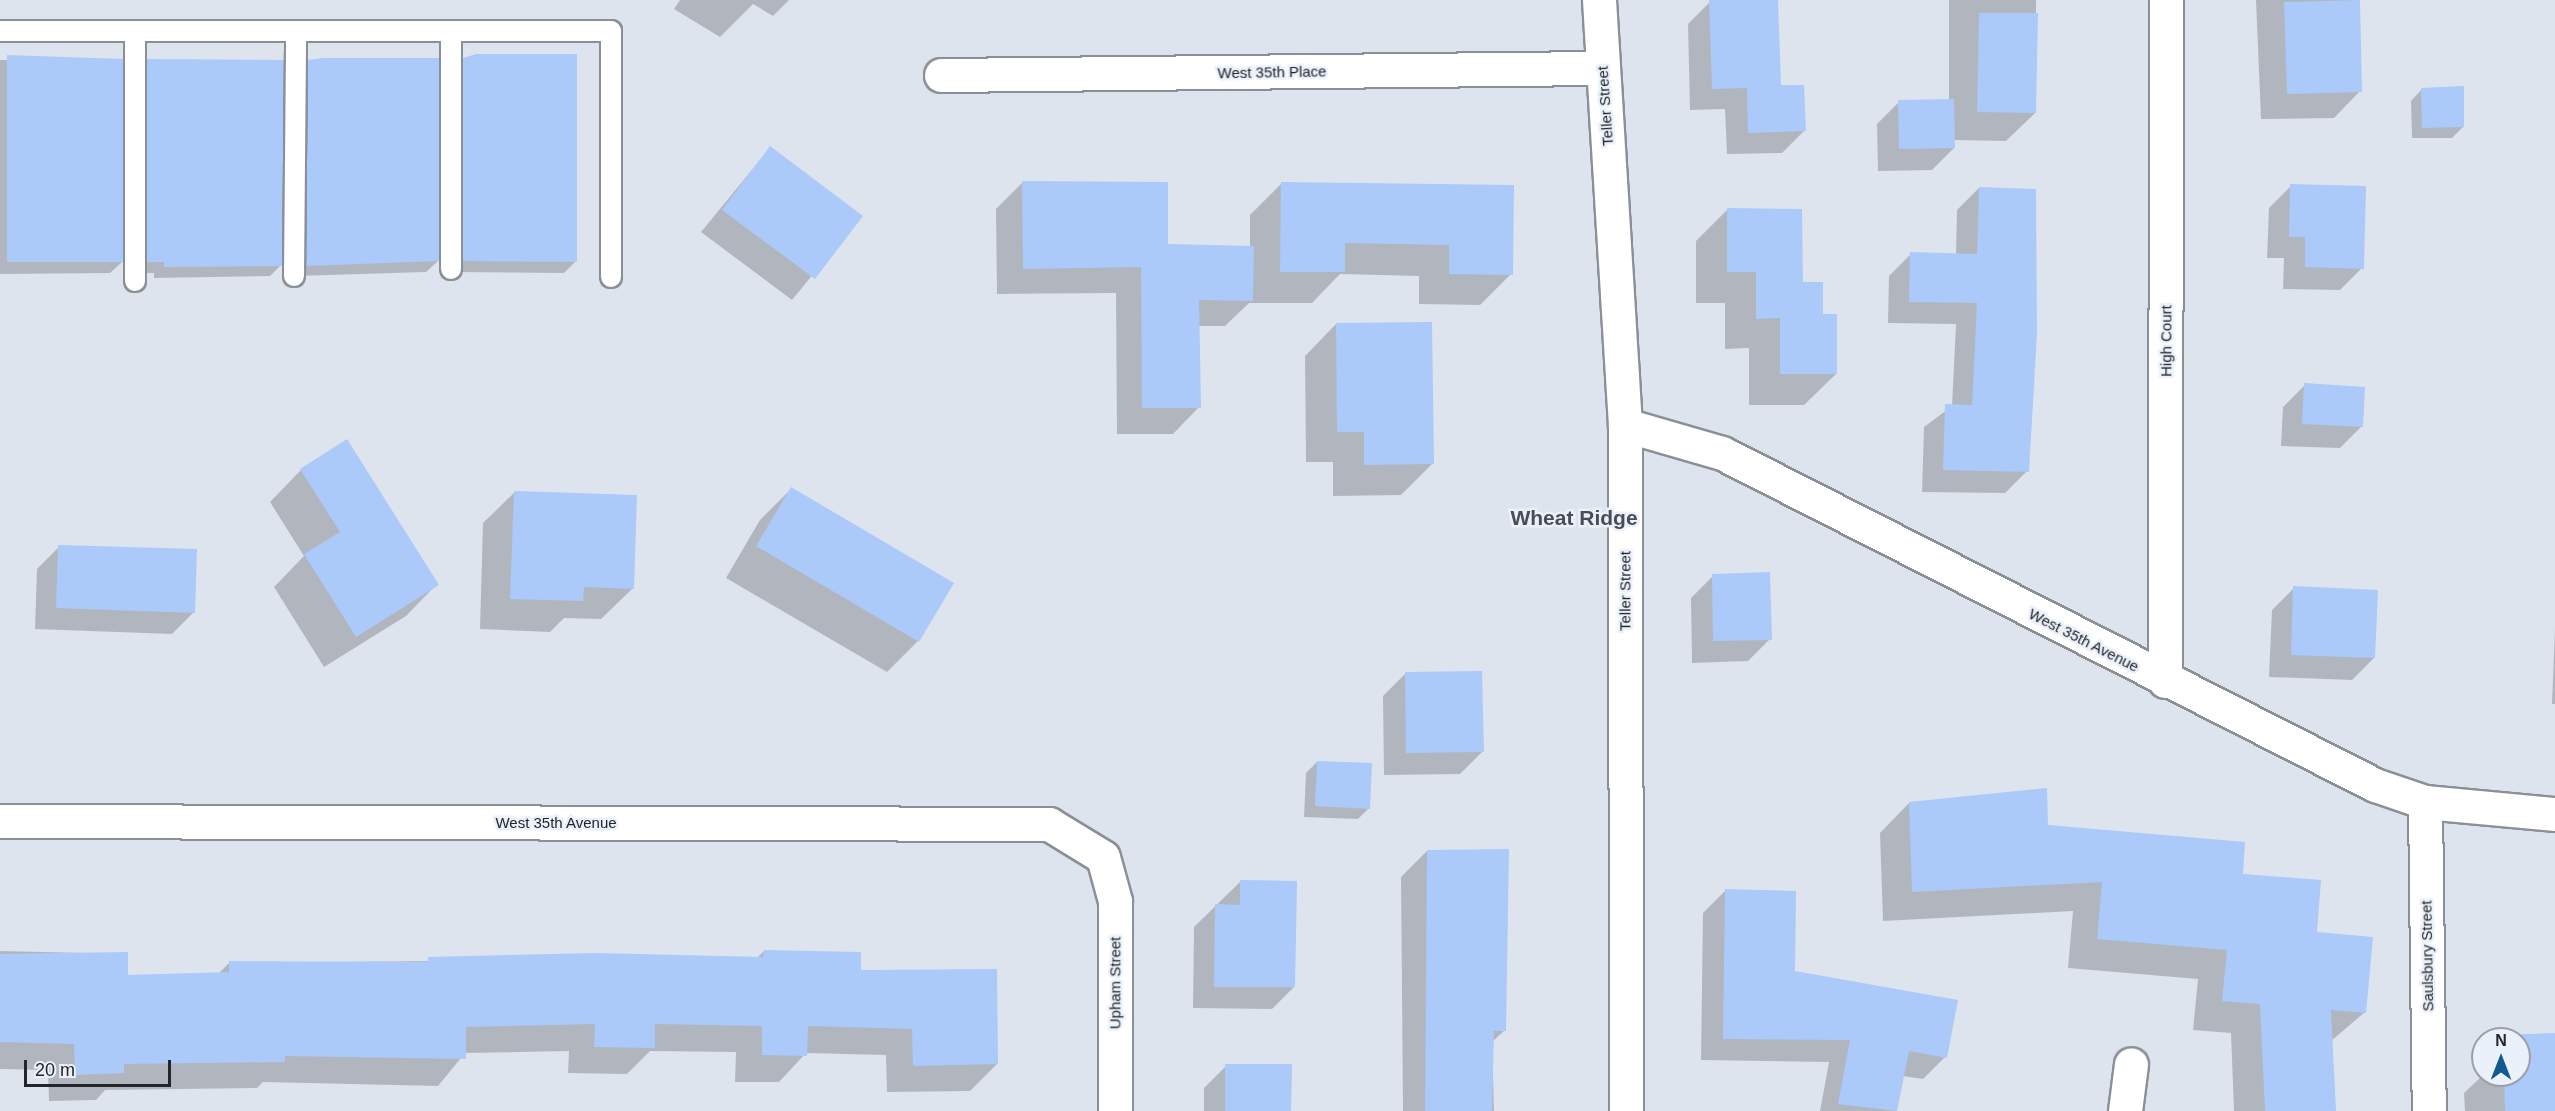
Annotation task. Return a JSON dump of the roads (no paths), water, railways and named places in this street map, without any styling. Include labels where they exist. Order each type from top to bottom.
[{"type":"street","name":"Teller Street","points":[[1599,0],[1625,425],[1626,1111]]},
{"type":"street","name":"High Court","points":[[2165,681],[2166,0]]},
{"type":"street","name":"West 35th Place","points":[[941,75],[1602,68]]},
{"type":"street","name":"West 35th Avenue","points":[[1625,425],[1722,453],[2310,757],[2425,802],[2555,814]]},
{"type":"street","name":"Saulsbury Street","points":[[2425,802],[2429,1111]]},
{"type":"street","name":"West 35th Avenue","points":[[0,821],[1049,824],[1103,857]]},
{"type":"street","name":"Upham Street","points":[[1103,857],[1115,901],[1116,1111]]},
{"type":"street","points":[[2125,1111],[2132,1064]]},
{"type":"lane","points":[[0,31],[611,32],[611,277]]},
{"type":"lane","points":[[135,31],[135,281]]},
{"type":"lane","points":[[294,276],[296,31]]},
{"type":"lane","points":[[451,32],[451,269]]},
{"type":"district","name":"Wheat Ridge","points":[[1574,518]]}]
